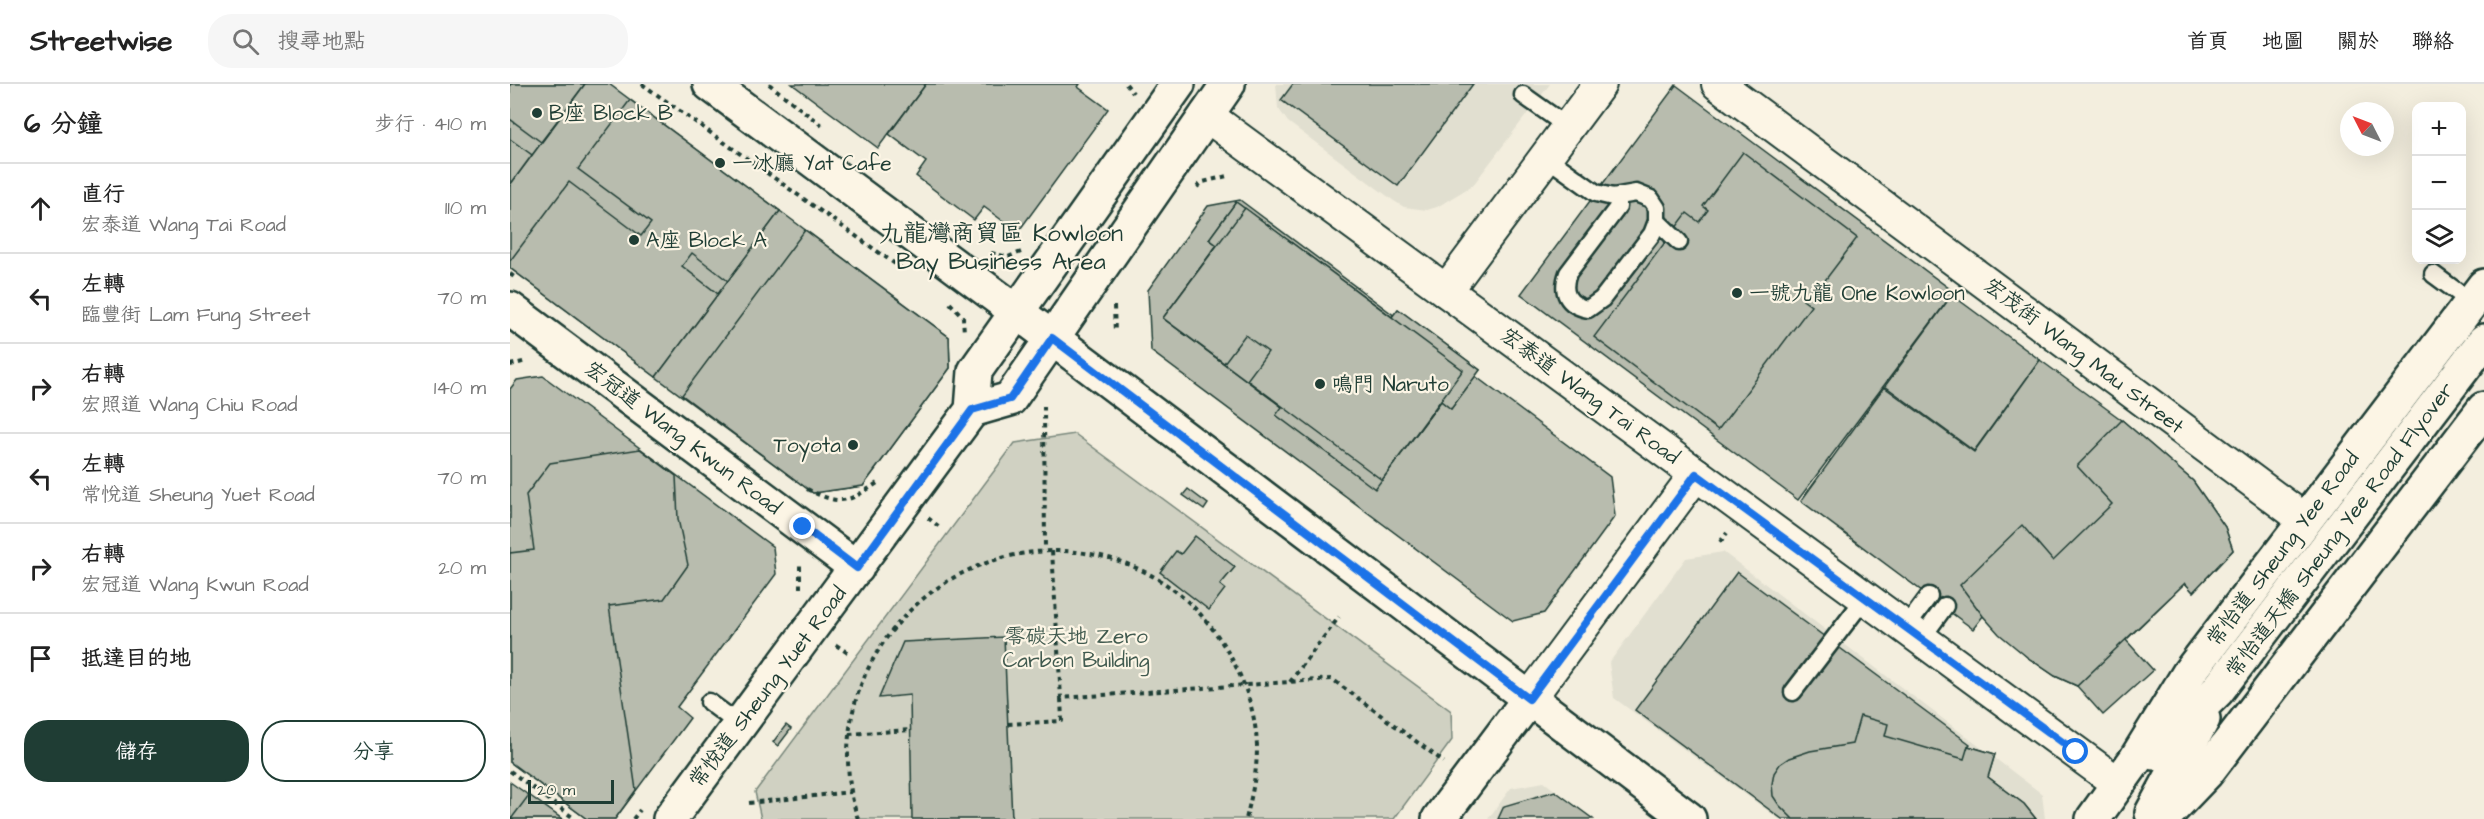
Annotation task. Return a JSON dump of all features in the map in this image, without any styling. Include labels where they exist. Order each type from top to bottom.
[{"type":"main road","points":[[710,84],[1052,338],[1689,819]]},
{"type":"main road","points":[[1171,86],[975,371],[972,410],[1010,399],[1228,84]]},
{"type":"main road","name":"常怡道 Sheung Yee Road","points":[[2093,819],[2119,784],[2189,673],[2478,294]]},
{"type":"main road","name":"宏冠道 Wang Kwun Road","points":[[511,312],[857,568]]},
{"type":"main road","name":"常怡道天橋 Sheung Yee Road Flyover","points":[[2119,784],[2143,764],[2217,691],[2484,341]]},
{"type":"main road","name":"常悅道 Sheung Yuet Road","points":[[670,819],[972,410]]},
{"type":"main road","points":[[2162,819],[2207,772],[2484,410]]},
{"type":"main road","name":"常怡道天橋 Sheung Yee Road Flyover","points":[[2151,819],[2217,691]]},
{"type":"main road","points":[[1439,819],[1529,699]]},
{"type":"street","points":[[1446,291],[1600,84]]},
{"type":"street","name":"宏茂街 Wang Mau Street","points":[[1718,84],[2305,520]]},
{"type":"street","name":"宏泰道 Wang Tai Road","points":[[1206,115],[2119,784]]},
{"type":"street","points":[[1529,699],[1696,474]]},
{"type":"lane","points":[[1523,94],[1568,127]]},
{"type":"lane","points":[[1546,157],[1596,193],[1615,196],[1643,194],[1658,208],[1657,221],[1652,234],[1602,299],[1588,309],[1578,307],[1568,299],[1564,291],[1565,282],[1568,273],[1618,207],[1618,199],[1615,196]]},
{"type":"lane","points":[[1657,221],[1679,242]]},
{"type":"lane","points":[[2433,274],[2478,294]]},
{"type":"lane","points":[[1913,633],[1929,596]]},
{"type":"lane","points":[[1793,692],[1865,598]]},
{"type":"lane","points":[[1913,633],[1945,606]]},
{"type":"lane","points":[[709,702],[740,725]]},
{"type":"path","points":[[642,84],[911,275]]},
{"type":"path","points":[[949,302],[963,317],[965,338]]},
{"type":"path","points":[[1044,402],[1045,550]]},
{"type":"path","points":[[825,498],[850,500],[879,482],[886,472]]},
{"type":"path","points":[[858,819],[847,763],[849,734],[860,685],[878,648],[902,616],[932,589],[967,569],[1005,556],[1045,550],[1085,553],[1124,563],[1160,580],[1192,604],[1218,635],[1238,669],[1251,707],[1257,747],[1254,787],[1246,819]]},
{"type":"path","points":[[1008,724],[1062,721],[1052,551]]},
{"type":"path","points":[[1290,682],[1339,617]]},
{"type":"path","points":[[1061,699],[1332,679],[1444,762]]},
{"type":"path","points":[[849,734],[910,730]]},
{"type":"path","points":[[510,771],[576,819],[580,814]]},
{"type":"path","points":[[749,803],[851,792]]},
{"type":"shaded area","points":[[1276,84],[1550,84],[1473,185],[1437,207],[1427,210],[1404,207],[1394,201],[1288,122],[1278,108]]},
{"type":"shaded area","points":[[1723,552],[2042,794],[2045,819],[1779,819],[1614,698],[1609,663],[1686,558]]},
{"type":"shaded area","points":[[1544,782],[1593,819],[1488,819],[1511,788]]},
{"type":"green space","name":"零碳天地 Zero Carbon Building","points":[[1075,434],[1451,711],[1452,740],[1394,819],[761,819],[755,792],[1015,443]]},
{"type":"building","name":"B座 Block B","points":[[510,84],[585,84],[510,185]]},
{"type":"building","name":"B座 Block B","points":[[510,84],[585,84],[541,142],[510,119]]},
{"type":"building","name":"A座 Block A","points":[[585,84],[609,84],[780,211],[656,377],[510,268],[510,185]]},
{"type":"building","points":[[792,84],[926,84],[878,148]]},
{"type":"building","points":[[926,84],[1080,84],[1078,87],[1108,109],[1018,232],[984,207],[974,220],[916,176],[926,162],[889,134]]},
{"type":"building","points":[[1293,84],[1473,84],[1398,186],[1281,100]]},
{"type":"building","name":"一號九龍 One Kowloon","points":[[1676,85],[1954,292],[1798,500],[1521,294]]},
{"type":"building","name":"A座 Block A","points":[[630,100],[780,211],[728,281],[692,253],[682,266],[718,294],[656,377],[510,268],[510,261],[569,182],[641,236],[651,223],[578,169]]},
{"type":"building","points":[[510,139],[532,155],[510,185]]},
{"type":"building","points":[[1743,152],[1857,238],[1817,291],[1812,287],[1803,300],[1811,306],[1718,430],[1594,337],[1687,213],[1699,222],[1708,210],[1703,206]]},
{"type":"building","points":[[1240,200],[1610,477],[1615,516],[1544,613],[1513,621],[1151,351],[1148,290],[1208,206]]},
{"type":"building","points":[[1236,202],[1392,317],[1398,309],[1480,370],[1451,409],[1441,401],[1382,480],[1307,424],[1327,396],[1303,378],[1282,407],[1163,318],[1217,245],[1209,239]]},
{"type":"building","points":[[1236,202],[1392,317],[1398,309],[1480,370],[1451,409],[1441,401],[1375,489],[1276,415],[1282,407],[1276,402],[1297,374],[1274,357],[1253,385],[1163,318],[1217,245],[1209,239]]},
{"type":"building","points":[[1245,208],[1463,370],[1382,480],[1247,380],[1268,352],[1245,335],[1224,363],[1163,318]]},
{"type":"building","points":[[780,211],[949,337],[950,368],[863,486],[813,493],[656,377]]},
{"type":"building","points":[[805,230],[949,337],[950,368],[863,486],[813,493],[682,395]]},
{"type":"building","points":[[1952,295],[2040,360],[1974,451],[1885,386]]},
{"type":"building","points":[[2040,360],[2122,420],[2193,481],[2225,527],[2233,550],[2193,592],[2185,583],[2126,640],[2153,670],[2103,715],[2077,686],[2055,676],[2027,657],[1983,616],[1973,629],[1801,501],[1884,387],[1974,452]]},
{"type":"building","points":[[543,376],[773,547],[776,574],[677,707],[690,718],[615,819],[587,819],[510,762],[510,389],[517,380]]},
{"type":"building","points":[[2122,420],[2193,481],[2225,527],[2233,550],[2193,592],[2185,583],[2077,686],[2055,676],[1999,634],[1960,585],[2022,525],[2053,561],[2112,504],[2077,466]]},
{"type":"building","points":[[640,449],[676,476],[678,519],[688,565],[664,599],[609,606],[636,790],[615,819],[587,819],[510,762],[510,553],[534,550],[526,495],[550,463]]},
{"type":"building","points":[[1188,489],[1208,504],[1204,510],[1183,495]]},
{"type":"building","points":[[1195,536],[1235,567],[1220,585],[1225,589],[1209,610],[1160,572],[1176,551],[1181,554]]},
{"type":"building","points":[[1737,572],[1970,744],[1968,746],[1995,754],[1988,777],[2024,804],[2036,819],[1782,819],[1635,710]]},
{"type":"building","points":[[1004,637],[1012,819],[912,819],[910,695],[879,698],[903,642]]},
{"type":"building","points":[[1860,716],[1888,724],[1885,736],[1964,759],[1968,746],[1995,754],[1988,777],[2024,804],[2036,819],[1793,819],[1773,796],[1774,773],[1780,764],[1789,758],[1810,751],[1852,744]]},
{"type":"building","points":[[786,725],[791,729],[778,746],[773,742]]},
{"type":"building","points":[[510,782],[562,819],[510,819]]},
{"type":"building","points":[[1555,791],[1593,819],[1498,819],[1504,806]]},
{"type":"building","points":[[529,795],[562,819],[511,819]]},
{"type":"place","name":"B座 Block B","points":[[537,113]]},
{"type":"place","name":"一冰廳 Yat Cafe","points":[[720,163]]},
{"type":"place","name":"A座 Block A","points":[[634,240]]},
{"type":"place","name":"一號九龍 One Kowloon","points":[[1737,293]]},
{"type":"place","name":"鳴門 Naruto","points":[[1320,384]]},
{"type":"place","name":"Toyota","points":[[853,445]]},
{"type":"district","name":"九龍灣商貿區 Kowloon Bay Business Area","points":[[1001,248]]},
{"type":"route","points":[[803,527],[857,568],[972,410],[1010,399],[1052,338],[1529,699],[1696,474],[2076,752]]}]
